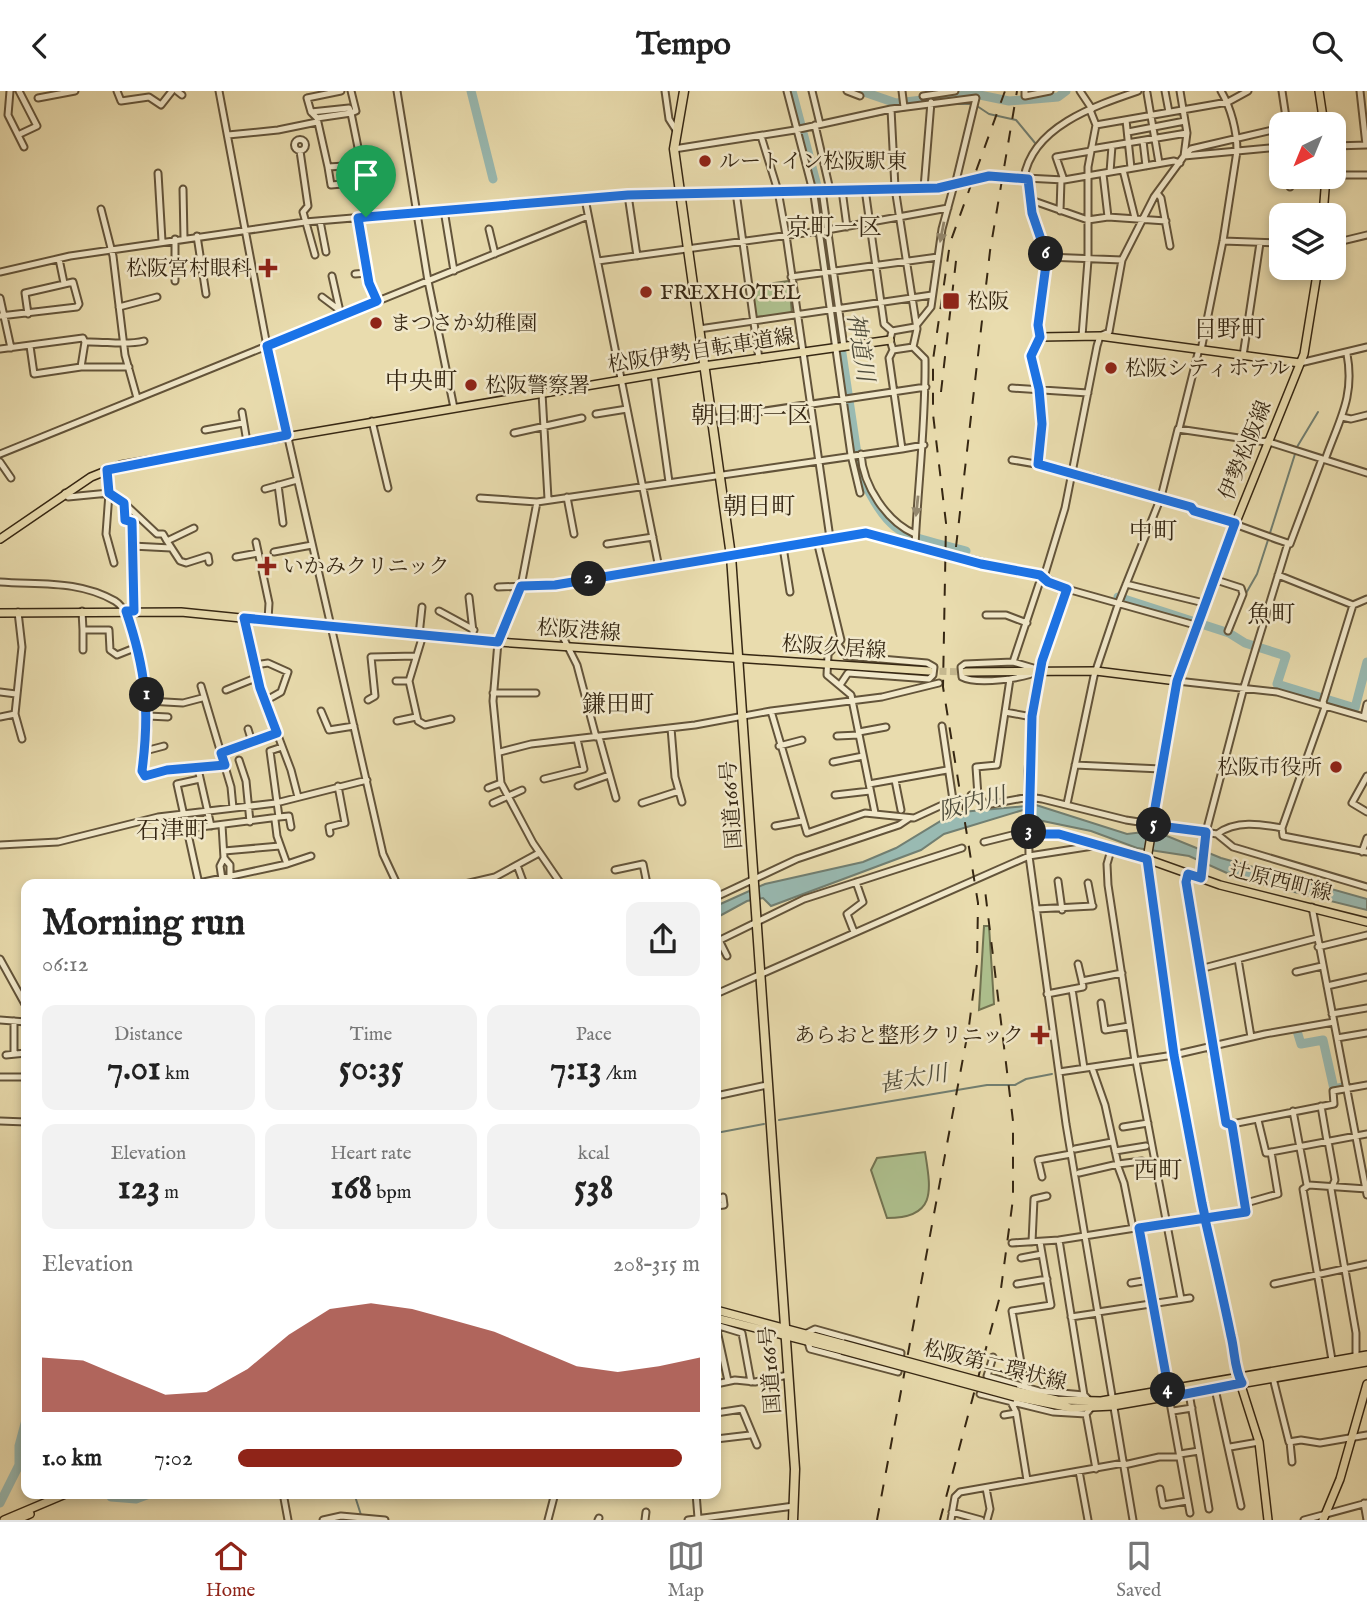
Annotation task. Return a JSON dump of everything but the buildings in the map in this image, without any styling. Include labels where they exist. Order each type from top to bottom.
[{"type":"highway","name":"国道166号","points":[[684,91],[674,149],[731,556],[795,1469],[793,1520]]},
{"type":"main road","points":[[1319,91],[1322,112]]},
{"type":"main road","name":"伊勢松阪線","points":[[1177,681],[1196,623],[1266,441],[1300,363],[1316,280]]},
{"type":"main road","points":[[1040,337],[1100,336],[1300,363]]},
{"type":"main road","name":"松阪伊勢自転車道線","points":[[0,539],[65,493],[107,470],[247,442],[621,379],[890,340]]},
{"type":"main road","name":"松阪港線","points":[[0,613],[181,612],[498,642],[737,658]]},
{"type":"main road","name":"松阪久居線","points":[[737,658],[929,671]]},
{"type":"main road","points":[[966,672],[1096,671],[1177,681],[1147,857],[1174,1055],[1240,1380],[1259,1442],[1268,1520]]},
{"type":"main road","name":"辻原西町線","points":[[1147,857],[1188,874],[1367,922]]},
{"type":"main road","name":"松阪第二環状線","points":[[721,1311],[807,1333],[842,1347],[1014,1397],[1089,1408],[1367,1355]]},
{"type":"main road","name":"松阪第二環状線","points":[[721,1319],[785,1337],[842,1347]]},
{"type":"main road","name":"松阪第二環状線","points":[[1169,1393],[1215,1389],[1240,1380],[1273,1378],[1367,1361]]},
{"type":"main road","points":[[1325,1517],[1354,1436],[1367,1384]]},
{"type":"main road","points":[[4,1520],[54,1499]]},
{"type":"main road","points":[[16,1520],[64,1499]]},
{"type":"street","points":[[10,91],[8,115],[24,147]]},
{"type":"street","points":[[19,91],[37,126],[20,134]]},
{"type":"street","points":[[38,98],[75,91]]},
{"type":"street","points":[[117,91],[121,101],[149,97],[161,105],[177,92]]},
{"type":"street","points":[[132,91],[135,100]]},
{"type":"street","points":[[219,91],[267,346],[383,854],[395,879]]},
{"type":"street","points":[[341,91],[307,98],[317,120],[331,185],[365,178],[381,171]]},
{"type":"street","points":[[228,135],[278,130],[351,113],[356,111],[351,91]]},
{"type":"street","points":[[397,91],[428,281],[454,408]]},
{"type":"street","points":[[665,91],[669,119],[676,130]]},
{"type":"street","points":[[787,91],[833,271],[839,309],[846,399],[860,493]]},
{"type":"street","points":[[812,91],[816,127],[830,190]]},
{"type":"street","points":[[847,91],[860,96]]},
{"type":"street","points":[[674,149],[816,127],[891,111],[957,91],[959,99]]},
{"type":"street","points":[[1025,91],[1025,96],[1050,91]]},
{"type":"street","points":[[1080,91],[1096,125],[1087,176],[1088,260],[1082,336]]},
{"type":"street","points":[[1112,91],[1115,99]]},
{"type":"street","points":[[1038,464],[1042,424],[1039,389],[1031,356],[1040,337],[1038,325],[1047,257],[1026,178],[1027,164],[1035,149],[1054,130],[1091,110],[1138,91]]},
{"type":"street","points":[[1166,91],[1169,112]]},
{"type":"street","points":[[1180,91],[1186,133],[1184,156]]},
{"type":"street","points":[[1068,804],[1074,765],[1096,671],[1120,599],[1161,497],[1200,350],[1223,241],[1237,151],[1237,138],[1228,102],[1221,91]]},
{"type":"street","points":[[1096,125],[1228,102],[1248,91]]},
{"type":"street","points":[[1282,91],[1285,112]]},
{"type":"street","points":[[1346,146],[1366,145],[1365,114],[1360,91]]},
{"type":"street","points":[[1147,93],[1159,163]]},
{"type":"street","points":[[902,94],[904,107]]},
{"type":"street","points":[[892,331],[915,327],[930,307],[948,208],[976,98],[926,100]]},
{"type":"street","points":[[924,188],[926,100]]},
{"type":"street","points":[[312,112],[349,108],[365,178],[366,217]]},
{"type":"street","points":[[891,111],[895,188],[915,327],[914,347],[925,359],[924,445],[915,545]]},
{"type":"street","points":[[1142,117],[1146,166]]},
{"type":"street","points":[[1126,120],[1131,169]]},
{"type":"street","points":[[1128,132],[1185,121]]},
{"type":"street","points":[[1013,662],[1039,584],[1044,577],[1072,472],[1100,336],[1109,332],[1122,260],[1138,218],[1191,149],[1269,131]]},
{"type":"street","points":[[1060,211],[1062,180],[1056,157],[1186,133]]},
{"type":"street","points":[[761,135],[778,191],[786,235],[830,538]]},
{"type":"street","points":[[1108,217],[1107,173],[1112,146]]},
{"type":"street","points":[[1184,156],[1269,148]]},
{"type":"street","points":[[299,151],[308,206],[303,212],[315,255]]},
{"type":"street","points":[[328,167],[361,161],[374,154]]},
{"type":"street","points":[[0,272],[162,241],[305,222],[628,195],[924,188],[954,185],[989,176],[1062,180],[1159,163],[1180,163]]},
{"type":"street","points":[[1123,170],[1138,218]]},
{"type":"street","points":[[158,173],[162,241]]},
{"type":"street","points":[[1346,175],[1367,175]]},
{"type":"street","points":[[183,189],[184,238]]},
{"type":"street","points":[[367,194],[386,189]]},
{"type":"street","points":[[865,189],[884,324],[892,331]]},
{"type":"street","points":[[821,190],[825,272],[840,347]]},
{"type":"street","points":[[842,190],[847,227]]},
{"type":"street","points":[[736,192],[759,359]]},
{"type":"street","points":[[1157,194],[1161,198],[1170,246]]},
{"type":"street","points":[[628,195],[637,256]]},
{"type":"street","points":[[585,199],[659,568]]},
{"type":"street","points":[[1031,200],[1088,220],[1108,217],[1166,221]]},
{"type":"street","points":[[598,261],[847,227],[948,208]]},
{"type":"street","points":[[101,209],[111,250],[124,344],[137,398]]},
{"type":"street","points":[[444,210],[454,271]]},
{"type":"street","points":[[272,216],[275,225]]},
{"type":"street","points":[[0,454],[588,216]]},
{"type":"street","points":[[358,218],[367,272],[377,301]]},
{"type":"street","points":[[320,221],[326,252]]},
{"type":"street","points":[[489,229],[495,254]]},
{"type":"street","points":[[1346,240],[1367,235]]},
{"type":"street","points":[[197,236],[206,294]]},
{"type":"street","points":[[175,239],[175,281]]},
{"type":"street","points":[[1223,241],[1269,243]]},
{"type":"street","points":[[1243,356],[1259,243]]},
{"type":"street","points":[[791,277],[938,257]]},
{"type":"street","points":[[1047,257],[1122,260]]},
{"type":"street","points":[[59,259],[64,283]]},
{"type":"street","points":[[355,274],[367,272]]},
{"type":"street","points":[[332,276],[341,316]]},
{"type":"street","points":[[2,315],[29,314],[76,307],[79,304],[73,282],[25,293],[29,314]]},
{"type":"street","points":[[699,329],[932,295]]},
{"type":"street","points":[[119,307],[157,297]]},
{"type":"street","points":[[322,297],[338,309]]},
{"type":"street","points":[[0,298],[11,348]]},
{"type":"street","points":[[892,331],[890,340],[893,349],[889,358],[902,449]]},
{"type":"street","points":[[0,349],[83,338],[85,342],[117,341],[124,344],[144,341]]},
{"type":"street","points":[[81,367],[85,342]]},
{"type":"street","points":[[30,346],[34,374],[81,367],[129,367]]},
{"type":"street","points":[[893,349],[914,347]]},
{"type":"street","points":[[1300,363],[1367,347]]},
{"type":"street","points":[[1201,877],[1205,835],[1256,646],[1288,543],[1342,417],[1351,381],[1347,353]]},
{"type":"street","points":[[654,374],[669,482]]},
{"type":"street","points":[[711,419],[926,387]]},
{"type":"street","points":[[1013,388],[1088,393]]},
{"type":"street","points":[[542,393],[548,499]]},
{"type":"street","points":[[596,414],[627,409]]},
{"type":"street","points":[[242,412],[247,442]]},
{"type":"street","points":[[1342,417],[1351,419],[1367,415]]},
{"type":"street","points":[[514,433],[544,424],[582,418]]},
{"type":"street","points":[[372,421],[388,488]]},
{"type":"street","points":[[205,430],[243,423]]},
{"type":"street","points":[[1179,429],[1266,441],[1367,473]]},
{"type":"street","points":[[480,498],[537,502],[924,445]]},
{"type":"street","points":[[856,455],[890,519],[915,534]]},
{"type":"street","points":[[1012,460],[1072,472],[1161,497],[1288,543]]},
{"type":"street","points":[[0,462],[11,478]]},
{"type":"street","points":[[107,470],[109,493],[106,534],[114,563]]},
{"type":"street","points":[[265,489],[297,480]]},
{"type":"street","points":[[278,485],[283,523]]},
{"type":"street","points":[[65,493],[68,497],[109,493],[124,503],[157,534],[163,534],[180,561],[186,563],[208,556],[209,562]]},
{"type":"street","points":[[567,497],[574,534]]},
{"type":"street","points":[[537,502],[521,586],[498,642],[493,693],[501,783],[539,853],[557,879]]},
{"type":"street","points":[[124,503],[125,520],[132,522],[130,611],[148,701],[142,771],[145,776],[176,769],[225,765]]},
{"type":"street","points":[[167,541],[194,528]]},
{"type":"street","points":[[498,587],[555,585],[866,533],[1044,577],[1067,589],[1120,599],[1196,623]]},
{"type":"street","points":[[607,544],[653,537]]},
{"type":"street","points":[[817,541],[841,635],[838,645],[829,652],[826,663],[828,678],[848,691],[852,699],[875,813]]},
{"type":"street","points":[[256,542],[268,603],[268,620]]},
{"type":"street","points":[[274,552],[312,545]]},
{"type":"street","points":[[132,547],[171,548]]},
{"type":"street","points":[[783,547],[790,592]]},
{"type":"street","points":[[236,557],[258,553]]},
{"type":"street","points":[[1278,575],[1353,605],[1367,599]]},
{"type":"street","points":[[1213,579],[1241,588],[1243,594],[1228,631]]},
{"type":"street","points":[[0,582],[44,582],[65,586],[115,601],[130,611]]},
{"type":"street","points":[[1126,584],[1204,603]]},
{"type":"street","points":[[1067,589],[1040,670],[1032,716],[1029,856],[1059,1072],[1133,1520]]},
{"type":"street","points":[[469,597],[474,640]]},
{"type":"street","points":[[1353,605],[1282,828],[1283,835],[1365,852],[1367,838]]},
{"type":"street","points":[[422,607],[421,635],[409,681],[416,717],[425,725],[451,719]]},
{"type":"street","points":[[82,611],[83,650]]},
{"type":"street","points":[[439,611],[474,630]]},
{"type":"street","points":[[18,612],[22,647],[15,714],[22,739]]},
{"type":"street","points":[[986,615],[1006,615],[1027,622]]},
{"type":"street","points":[[244,618],[265,701],[298,797]]},
{"type":"street","points":[[556,623],[577,664],[616,798]]},
{"type":"street","points":[[83,630],[109,631],[110,650],[117,655],[137,647]]},
{"type":"street","points":[[838,645],[846,656],[933,664],[932,677],[848,673],[839,685]]},
{"type":"street","points":[[368,700],[375,696],[371,657],[416,656]]},
{"type":"street","points":[[1013,662],[1040,670],[1010,679],[965,680],[961,667],[965,664],[1013,662]]},
{"type":"street","points":[[255,665],[268,663],[297,673]]},
{"type":"street","points":[[265,701],[281,692],[288,672]]},
{"type":"street","points":[[226,689],[258,677]]},
{"type":"street","points":[[919,678],[920,688]]},
{"type":"street","points":[[1010,679],[997,765],[976,768],[975,796],[986,805],[1029,799],[1068,804],[1152,827],[1205,835],[1217,834],[1228,827],[1241,824],[1282,828]]},
{"type":"street","points":[[396,681],[409,681]]},
{"type":"street","points":[[1177,681],[1278,692],[1324,702],[1365,718],[1367,705]]},
{"type":"street","points":[[500,752],[852,699],[889,696],[939,683]]},
{"type":"street","points":[[201,686],[225,765],[233,808]]},
{"type":"street","points":[[0,692],[16,694]]},
{"type":"street","points":[[493,693],[536,693]]},
{"type":"street","points":[[526,694],[528,702]]},
{"type":"street","points":[[148,701],[183,703],[202,698]]},
{"type":"street","points":[[321,711],[329,730],[354,726]]},
{"type":"street","points":[[771,711],[779,746],[807,833],[841,819],[875,813],[908,819]]},
{"type":"street","points":[[1005,712],[1032,716]]},
{"type":"street","points":[[0,717],[15,714]]},
{"type":"street","points":[[148,716],[168,716]]},
{"type":"street","points":[[397,721],[416,717]]},
{"type":"street","points":[[721,895],[807,854],[899,825],[953,800],[942,726]]},
{"type":"street","points":[[837,736],[886,727]]},
{"type":"street","points":[[671,728],[682,802]]},
{"type":"street","points":[[248,729],[252,742]]},
{"type":"street","points":[[221,753],[277,733]]},
{"type":"street","points":[[544,779],[584,769],[577,739]]},
{"type":"street","points":[[779,746],[802,740]]},
{"type":"street","points":[[145,751],[164,747]]},
{"type":"street","points":[[282,747],[270,751],[280,846],[287,864]]},
{"type":"street","points":[[833,762],[863,756]]},
{"type":"street","points":[[239,761],[250,822]]},
{"type":"street","points":[[1074,765],[1161,769]]},
{"type":"street","points":[[198,769],[211,826]]},
{"type":"street","points":[[835,795],[947,770]]},
{"type":"street","points":[[578,786],[609,775]]},
{"type":"street","points":[[1367,777],[1352,803],[1367,812]]},
{"type":"street","points":[[198,879],[177,784],[200,779]]},
{"type":"street","points":[[0,845],[58,842],[158,817],[276,803],[366,780]]},
{"type":"street","points":[[895,780],[901,810]]},
{"type":"street","points":[[488,788],[501,783]]},
{"type":"street","points":[[329,827],[345,823],[338,786]]},
{"type":"street","points":[[493,803],[522,790]]},
{"type":"street","points":[[642,803],[679,791]]},
{"type":"street","points":[[185,829],[289,816],[291,827]]},
{"type":"street","points":[[775,826],[802,821]]},
{"type":"street","points":[[222,825],[224,855],[230,866],[226,879]]},
{"type":"street","points":[[984,842],[1029,833],[1059,834],[1093,846],[1147,857]]},
{"type":"street","points":[[1217,834],[1233,847],[1367,887]]},
{"type":"street","points":[[224,855],[280,846]]},
{"type":"street","points":[[721,993],[1029,856],[1093,846]]},
{"type":"street","points":[[721,940],[804,899],[962,848]]},
{"type":"street","points":[[1111,850],[1107,870],[1129,1026],[1181,1299]]},
{"type":"street","points":[[486,879],[539,853]]},
{"type":"street","points":[[230,879],[311,856]]},
{"type":"street","points":[[615,870],[643,864],[646,879]]},
{"type":"street","points":[[517,866],[522,879]]},
{"type":"street","points":[[1188,874],[1212,1048],[1226,1123],[1232,1125],[1334,1104],[1333,1091],[1367,1085]]},
{"type":"street","points":[[1058,881],[1062,910]]},
{"type":"street","points":[[854,932],[847,913],[863,902],[856,882]]},
{"type":"street","points":[[1036,909],[1062,910],[1092,905],[1088,883]]},
{"type":"street","points":[[1312,907],[1367,1191],[1333,1185],[1307,1185],[1303,1189],[1332,1360]]},
{"type":"street","points":[[1318,947],[1367,935]]},
{"type":"street","points":[[1200,969],[1317,938]]},
{"type":"street","points":[[721,946],[727,956]]},
{"type":"street","points":[[1238,959],[1251,1037]]},
{"type":"street","points":[[1,962],[21,997]]},
{"type":"street","points":[[1048,993],[1083,987],[1078,964]]},
{"type":"street","points":[[1296,972],[1322,966]]},
{"type":"street","points":[[1082,981],[1122,973]]},
{"type":"street","points":[[1326,986],[1367,977]]},
{"type":"street","points":[[1073,989],[1084,1069]]},
{"type":"street","points":[[1101,1003],[1105,1030],[1129,1026]]},
{"type":"street","points":[[1332,1013],[1367,1008]]},
{"type":"street","points":[[0,1020],[21,1021]]},
{"type":"street","points":[[14,1021],[14,1054]]},
{"type":"street","points":[[1059,1072],[1174,1055],[1334,1022]]},
{"type":"street","points":[[1337,1038],[1367,1033]]},
{"type":"street","points":[[6,1055],[21,1053]]},
{"type":"street","points":[[1092,1068],[1105,1105],[1112,1142],[1149,1280],[1190,1513]]},
{"type":"street","points":[[0,1077],[21,1077]]},
{"type":"street","points":[[721,1095],[767,1085]]},
{"type":"street","points":[[1321,1106],[1333,1185],[1331,1189],[1356,1333],[1356,1357]]},
{"type":"street","points":[[1293,1111],[1307,1185]]},
{"type":"street","points":[[1258,1120],[1266,1153],[1367,1134]]},
{"type":"street","points":[[0,1121],[21,1122]]},
{"type":"street","points":[[1123,1128],[1148,1123]]},
{"type":"street","points":[[1012,1243],[1059,1240],[1246,1212],[1232,1125]]},
{"type":"street","points":[[1042,1177],[1038,1160],[1112,1142]]},
{"type":"street","points":[[1115,1151],[1146,1146]]},
{"type":"street","points":[[1246,1203],[1278,1194],[1271,1152]]},
{"type":"street","points":[[1079,1173],[1142,1161]]},
{"type":"street","points":[[1032,1242],[1034,1199],[1047,1196]]},
{"type":"street","points":[[721,1205],[724,1205],[723,1197]]},
{"type":"street","points":[[1059,1240],[1084,1395],[1089,1408],[1096,1469]]},
{"type":"street","points":[[1025,1386],[1012,1311],[1051,1305],[1040,1242]]},
{"type":"street","points":[[1021,1258],[1042,1254]]},
{"type":"street","points":[[1274,1284],[1367,1264]]},
{"type":"street","points":[[1017,1284],[1047,1279]]},
{"type":"street","points":[[1132,1283],[1149,1280]]},
{"type":"street","points":[[1071,1317],[1190,1298]]},
{"type":"street","points":[[721,1327],[742,1333],[757,1392]]},
{"type":"street","points":[[807,1333],[816,1329],[901,1353],[898,1372],[810,1349],[808,1342]]},
{"type":"street","points":[[721,1349],[728,1381]]},
{"type":"street","points":[[993,1357],[987,1377],[1061,1394],[1084,1395]]},
{"type":"street","points":[[721,1383],[753,1382],[788,1375]]},
{"type":"street","points":[[1273,1378],[1290,1442],[1292,1462]]},
{"type":"street","points":[[1215,1389],[1241,1506]]},
{"type":"street","points":[[1189,1393],[1209,1509]]},
{"type":"street","points":[[980,1394],[1014,1397],[1027,1480]]},
{"type":"street","points":[[1172,1411],[1192,1408]]},
{"type":"street","points":[[721,1412],[742,1409],[750,1435],[757,1445]]},
{"type":"street","points":[[1004,1415],[1016,1413]]},
{"type":"street","points":[[721,1438],[750,1435]]},
{"type":"street","points":[[1290,1442],[1301,1440],[1320,1443],[1367,1435]]},
{"type":"street","points":[[1230,1447],[1259,1442]]},
{"type":"street","points":[[951,1520],[957,1494],[1199,1451]]},
{"type":"street","points":[[1079,1471],[1088,1520]]},
{"type":"street","points":[[986,1487],[990,1509],[987,1520]]},
{"type":"street","points":[[1160,1489],[1163,1505],[1187,1501]]},
{"type":"street","points":[[284,1499],[288,1520]]},
{"type":"street","points":[[548,1520],[553,1499]]},
{"type":"street","points":[[696,1499],[698,1518]]},
{"type":"street","points":[[1304,1520],[1325,1517],[1366,1503],[1367,1520]]},
{"type":"street","points":[[688,1520],[794,1506]]},
{"type":"street","points":[[1340,1510],[1341,1520]]},
{"type":"street","points":[[645,1520],[646,1512]]},
{"type":"street","points":[[952,1512],[981,1520]]},
{"type":"street","points":[[323,1520],[341,1516],[385,1520]]},
{"type":"green space","points":[[789,281],[792,314],[755,317],[752,286]]},
{"type":"green space","points":[[984,926],[989,926],[994,1004],[979,1010]]},
{"type":"green space","points":[[925,1152],[929,1190],[923,1207],[903,1217],[887,1218],[871,1170],[877,1158]]},
{"type":"water","name":"阪内川","points":[[1036,805],[1127,834],[1144,832],[1167,836],[1221,858],[1367,899],[1367,910],[1238,878],[1189,856],[1137,848],[1091,831],[1038,820],[1023,810],[944,834],[921,850],[771,906],[763,898],[747,901],[721,915],[721,904],[765,884],[863,862],[896,848],[944,819],[962,812]]},
{"type":"waterway","points":[[471,91],[493,179]]},
{"type":"waterway","name":"神道川","points":[[792,91],[817,186],[860,474],[881,511],[900,530],[926,541],[966,551]]},
{"type":"waterway","points":[[861,91],[896,103],[975,94],[1009,101],[1058,97],[1066,91]]},
{"type":"waterway","points":[[950,104],[972,104]]},
{"type":"waterway","points":[[977,106],[989,114],[1016,120],[1040,149]]},
{"type":"waterway","points":[[895,112],[917,108]]},
{"type":"waterway","points":[[819,127],[889,113]]},
{"type":"waterway","points":[[801,132],[814,129]]},
{"type":"waterway","points":[[1297,447],[1318,412]]},
{"type":"waterway","points":[[1270,533],[1295,454]]},
{"type":"waterway","points":[[1245,595],[1257,574],[1268,540]]},
{"type":"waterway","name":"神道川","points":[[1118,597],[1229,633],[1245,643],[1286,656],[1277,684],[1355,708],[1367,662]]},
{"type":"waterway","name":"甚太川","points":[[1297,1031],[1301,1044],[1323,1040],[1334,1089],[1342,1087]]},
{"type":"waterway","name":"甚太川","points":[[779,1120],[987,1085],[1015,1085],[1026,1079],[1052,1074]]},
{"type":"waterway","name":"甚太川","points":[[721,1132],[764,1124]]},
{"type":"waterway","name":"甚太川","points":[[0,1503],[19,1465],[21,1439]]},
{"type":"waterway","points":[[356,1499],[361,1515]]},
{"type":"tunnel","points":[[929,671],[966,672]]},
{"type":"tunnel","points":[[953,800],[971,795]]},
{"type":"railway","points":[[877,1520],[969,1026],[977,964],[978,903],[943,687],[946,523],[933,414],[933,360],[950,243],[1005,91]]},
{"type":"railway","points":[[956,547],[990,251],[1017,91]]},
{"type":"railway","points":[[941,392],[957,252]]},
{"type":"railway","points":[[940,1520],[1000,1296],[1013,1199],[1013,1121],[985,890]]},
{"type":"place","name":"ルートイン松阪駅東","points":[[705,161]]},
{"type":"place","name":"松阪宮村眼科","points":[[268,268]]},
{"type":"place","name":"FREXHOTEL","points":[[646,292]]},
{"type":"place","name":"松阪","points":[[951,301]]},
{"type":"place","name":"まつさか幼稚園","points":[[376,323]]},
{"type":"place","name":"松阪シティホテル","points":[[1111,368]]},
{"type":"place","name":"松阪警察署","points":[[471,385]]},
{"type":"place","name":"いかみクリニック","points":[[267,566]]},
{"type":"place","name":"松阪市役所","points":[[1336,767]]},
{"type":"place","name":"あらおと整形クリニック","points":[[1040,1035]]},
{"type":"district","name":"京町一区","points":[[834,227]]},
{"type":"district","name":"日野町","points":[[1229,329]]},
{"type":"district","name":"中央町","points":[[421,381]]},
{"type":"district","name":"朝日町一区","points":[[751,415]]},
{"type":"district","name":"朝日町","points":[[759,506]]},
{"type":"district","name":"中町","points":[[1153,531]]},
{"type":"district","name":"魚町","points":[[1271,614]]},
{"type":"district","name":"鎌田町","points":[[618,704]]},
{"type":"district","name":"石津町","points":[[172,830]]},
{"type":"district","name":"西町","points":[[1158,1170]]},
{"type":"route","points":[[366,217],[358,218],[369,283],[377,301],[267,346],[287,435],[121,465],[107,470],[109,493],[124,503],[125,520],[132,522],[134,611],[126,611],[136,642],[148,701],[148,729],[142,771],[145,776],[167,770],[225,765],[221,753],[277,733],[260,688],[244,618],[498,642],[521,586],[555,585],[866,533],[981,564],[1040,575],[1048,582],[1067,589],[1042,661],[1032,716],[1028,771],[1029,834],[1059,834],[1093,846],[1147,859],[1174,1055],[1205,1217],[1205,1219],[1238,1376],[1242,1383],[1170,1397],[1139,1228],[1205,1217],[1246,1212],[1232,1125],[1226,1123],[1211,1048],[1186,882],[1188,874],[1201,878],[1206,832],[1152,825],[1177,681],[1195,625],[1235,523],[1194,511],[1191,507],[1161,497],[1038,464],[1042,424],[1039,389],[1031,356],[1040,337],[1038,325],[1047,257],[1032,213],[1028,179],[989,176],[938,188],[628,195],[366,217]]}]
